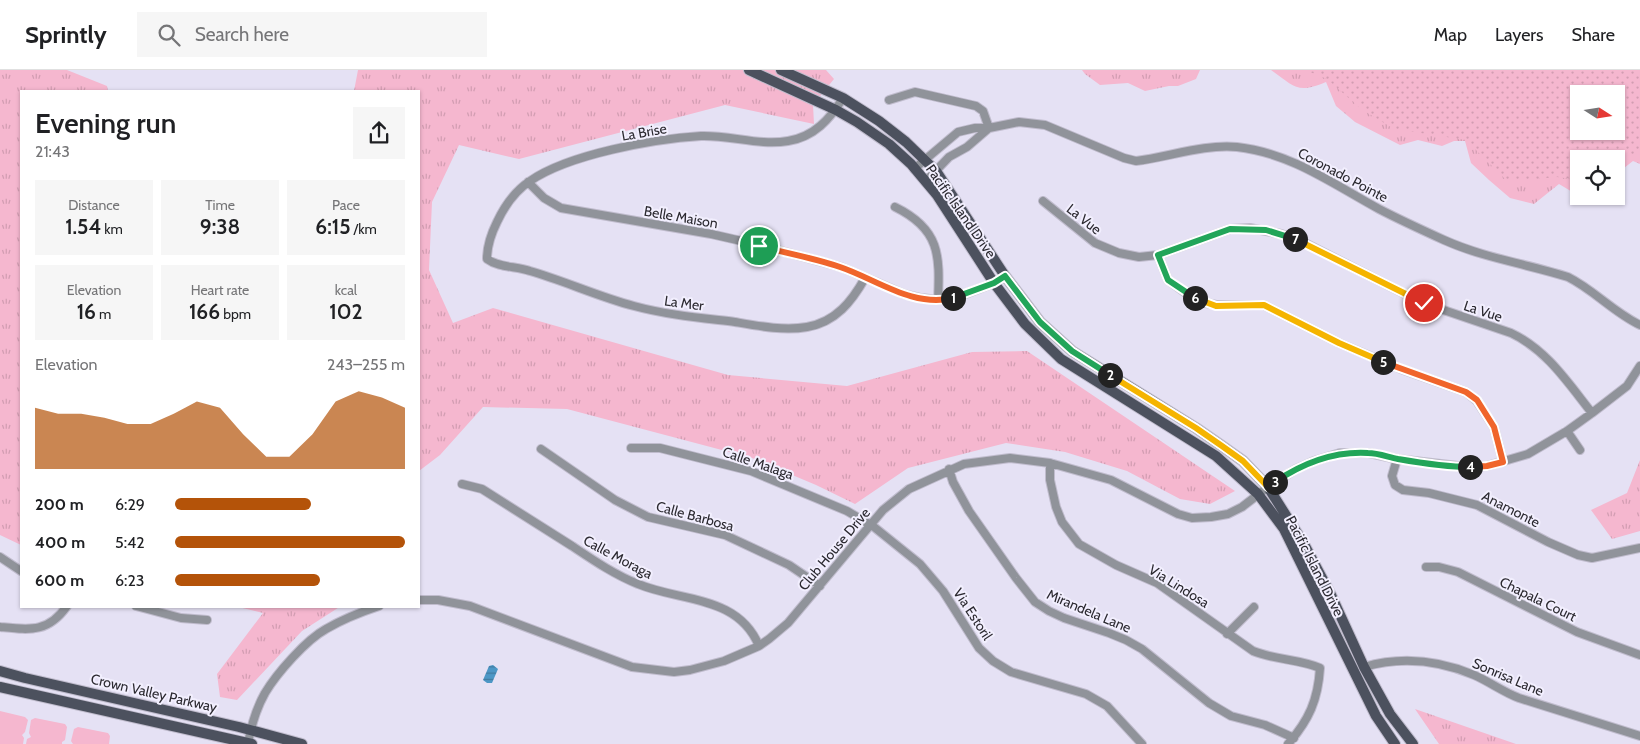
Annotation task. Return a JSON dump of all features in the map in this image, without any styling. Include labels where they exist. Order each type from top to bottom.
[{"type":"main road","name":"Pacific Island Drive","points":[[749,70],[836,110],[889,144],[926,181],[994,283],[1025,324],[1061,359],[1216,456],[1258,494],[1284,530],[1376,716],[1395,744]]},
{"type":"main road","name":"Pacific Island Drive","points":[[781,70],[843,98],[879,121],[906,142],[936,171],[1005,276],[1040,322],[1072,351],[1196,428],[1243,461],[1268,487],[1304,544],[1332,595],[1364,667],[1390,714],[1413,744]]},
{"type":"main road","points":[[1345,656],[1354,660],[1359,666],[1364,667],[1364,690]]},
{"type":"main road","name":"Crown Valley Parkway","points":[[0,671],[251,730],[302,744]]},
{"type":"main road","name":"Crown Valley Parkway","points":[[0,687],[249,744]]},
{"type":"street","points":[[889,100],[915,92],[976,106],[983,111],[989,128]]},
{"type":"street","name":"La Brise","points":[[487,259],[487,249],[500,214],[528,182],[549,170],[570,162],[622,148],[659,141],[702,136],[769,142],[789,141],[822,127],[843,98]]},
{"type":"street","name":"Coronado Pointe","points":[[914,169],[958,132],[1018,122],[1045,125],[1124,158],[1136,161],[1198,150],[1236,147],[1279,156],[1301,165],[1381,210],[1467,250],[1548,271],[1584,284],[1624,318],[1640,325]]},
{"type":"street","name":"Coronado Pointe","points":[[926,181],[949,157],[967,147],[989,128]]},
{"type":"street","name":"Belle Maison","points":[[528,182],[544,198],[562,208],[575,212],[711,234],[826,263],[904,294],[938,300],[960,296],[994,283],[1005,276]]},
{"type":"street","name":"La Vue","points":[[1043,201],[1095,244],[1119,253],[1139,257],[1158,255],[1230,229],[1250,228],[1297,239],[1424,303],[1524,339],[1545,355],[1592,413]]},
{"type":"street","points":[[895,207],[910,215],[924,226],[933,241],[939,274],[938,300]]},
{"type":"street","points":[[1158,255],[1168,280],[1202,302],[1216,306],[1264,305],[1339,343],[1401,369],[1466,392],[1477,400],[1494,427],[1503,462]]},
{"type":"street","name":"La Mer","points":[[487,259],[493,263],[528,270],[604,297],[653,311],[772,327],[808,327],[836,316],[854,296],[865,278]]},
{"type":"street","name":"Club House Drive","points":[[420,600],[438,600],[470,606],[618,663],[660,672],[674,672],[707,666],[759,646],[788,623],[883,510],[909,489],[949,469],[964,464],[1010,458],[1050,463],[1111,480],[1178,514],[1192,518],[1202,518],[1228,514],[1242,507],[1296,469],[1340,453],[1369,453],[1397,459],[1467,467],[1487,466],[1528,454],[1567,431],[1627,386],[1640,366]]},
{"type":"street","points":[[1567,431],[1580,450]]},
{"type":"street","name":"Calle Malaga","points":[[631,448],[660,448],[751,472],[847,511],[869,526]]},
{"type":"street","name":"Calle Barbosa","points":[[541,449],[615,500],[648,517],[725,535],[789,565],[820,586]]},
{"type":"street","name":"Anamonte","points":[[1397,459],[1392,476],[1395,485],[1402,490],[1429,492],[1477,505],[1548,542],[1578,555],[1592,558],[1640,548]]},
{"type":"street","name":"Via Lindosa","points":[[1050,463],[1050,480],[1056,507],[1062,522],[1079,544],[1116,565],[1157,584],[1253,651],[1265,656],[1307,663],[1320,668],[1319,684],[1306,722],[1291,741]]},
{"type":"street","name":"Mirandela Lane","points":[[949,469],[953,482],[969,511],[1035,602],[1049,611],[1109,633],[1134,645],[1209,703],[1231,716],[1265,725],[1291,741]]},
{"type":"street","name":"Calle Moraga","points":[[462,484],[482,489],[597,562],[637,584],[665,593],[717,605],[732,612],[751,630],[759,646]]},
{"type":"street","name":"Via Estoril","points":[[869,526],[874,527],[920,564],[943,591],[979,648],[993,661],[1011,672],[1086,694],[1107,706],[1142,744]]},
{"type":"street","points":[[0,557],[20,570]]},
{"type":"street","name":"Chapala Court","points":[[1426,567],[1439,567],[1458,572],[1577,632],[1640,654]]},
{"type":"street","points":[[1227,634],[1254,607]]},
{"type":"street","points":[[0,627],[29,630],[43,627],[56,620],[65,608]]},
{"type":"street","points":[[144,608],[181,618],[207,620]]},
{"type":"street","points":[[249,744],[255,715],[266,692],[295,655],[310,640],[332,625],[373,608]]},
{"type":"street","name":"Sonrisa Lane","points":[[1364,667],[1390,660],[1415,659],[1439,663],[1474,675],[1519,698],[1640,736]]},
{"type":"green space","points":[[0,70],[67,70],[107,86],[108,90],[20,90],[20,545],[0,535]]},
{"type":"green space","points":[[358,70],[826,70],[834,79],[813,105],[814,124],[725,105],[519,159],[459,145],[432,202],[429,270],[453,323],[493,308],[728,375],[847,386],[972,352],[1027,351],[1235,491],[1210,504],[1180,499],[1127,471],[1065,452],[1006,443],[908,468],[855,504],[752,458],[567,409],[483,407],[440,455],[420,470],[420,90],[354,90]]},
{"type":"green space","points":[[1082,70],[1200,70],[1196,79],[1178,86],[1145,91],[1128,83],[1100,85]]},
{"type":"green space","points":[[1271,70],[1640,70],[1640,164],[1633,161],[1625,167],[1625,150],[1570,150],[1570,191],[1559,184],[1534,204],[1510,198],[1489,180],[1471,163],[1465,141],[1454,141],[1442,146],[1418,140],[1400,145],[1355,122],[1336,106],[1326,82],[1309,88],[1297,87]]},
{"type":"green space","points":[[1305,70],[1640,70],[1640,154],[1625,156],[1625,150],[1570,150],[1570,179],[1557,177],[1526,180],[1505,179],[1466,140],[1394,129],[1361,109],[1327,79]]},
{"type":"green space","points":[[1640,460],[1640,531],[1612,539],[1591,510],[1627,493]]},
{"type":"green space","points":[[242,608],[338,608],[302,631],[237,700],[220,697],[217,674],[263,613]]},
{"type":"green space","points":[[1415,709],[1516,744],[1439,744]]},
{"type":"green space","points":[[0,711],[25,717],[28,720],[25,732],[22,735],[24,738],[23,744],[0,744]]},
{"type":"green space","points":[[35,718],[65,724],[67,727],[65,740],[62,744],[26,744],[27,739],[31,737],[29,733],[31,720]]},
{"type":"green space","points":[[78,727],[108,733],[110,736],[109,744],[73,744],[71,741],[74,729]]},
{"type":"water","points":[[493,665],[498,669],[492,683],[487,683],[483,680],[489,666]]},
{"type":"route","points":[[759,246],[841,267],[904,294],[921,298],[949,299],[994,283],[1005,276],[1040,322],[1072,351],[1222,446],[1243,461],[1268,487],[1296,469],[1340,453],[1369,453],[1448,466],[1487,466],[1503,462],[1494,427],[1477,400],[1466,392],[1401,369],[1339,343],[1264,305],[1216,306],[1202,302],[1168,280],[1158,255],[1230,229],[1250,228],[1266,230],[1297,239],[1424,303]]}]
